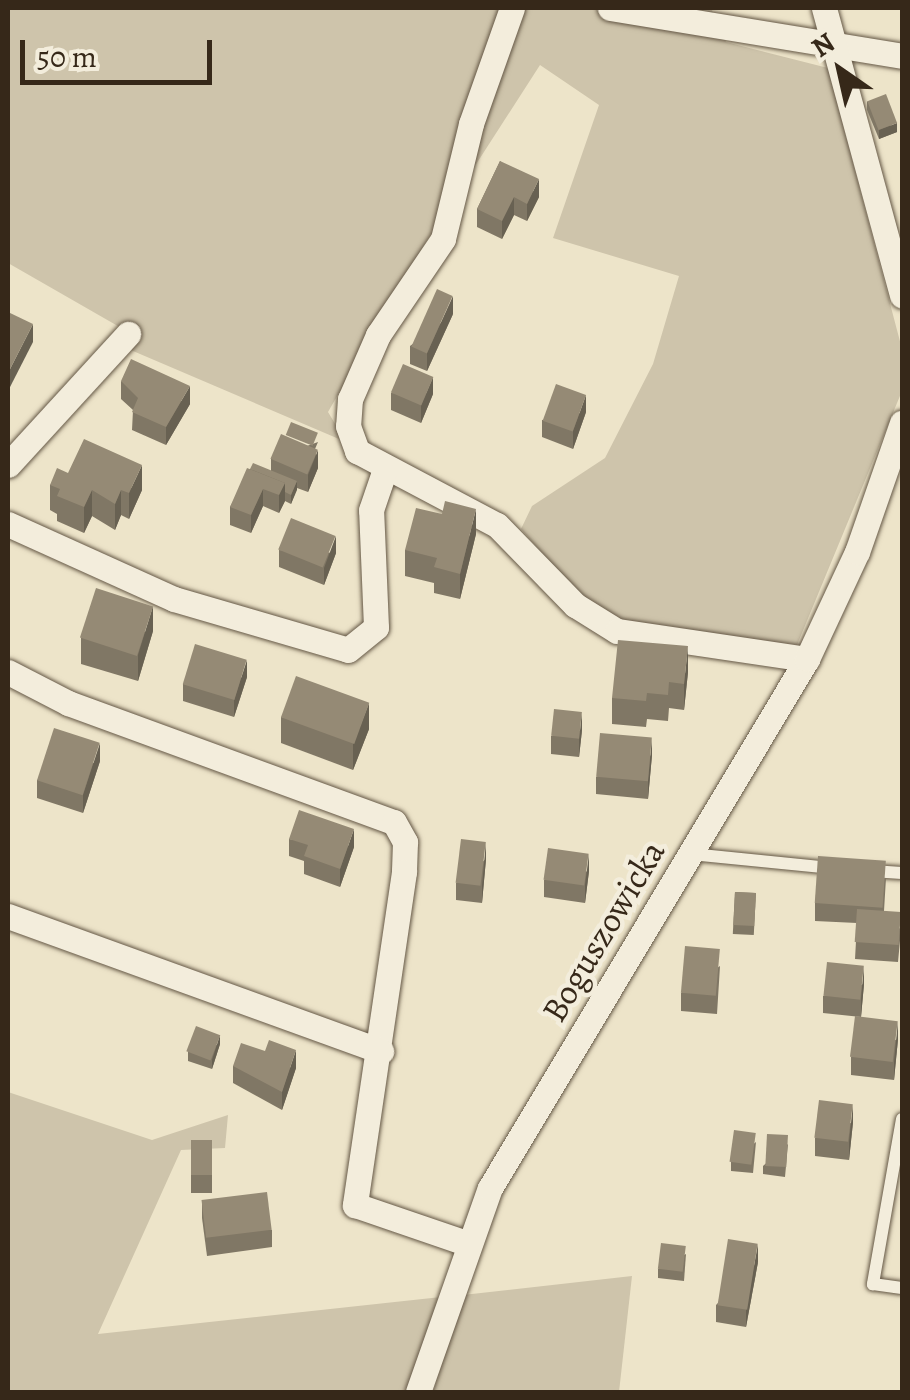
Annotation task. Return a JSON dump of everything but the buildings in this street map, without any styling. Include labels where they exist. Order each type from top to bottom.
[{"type":"street","points":[[512,8],[471,124],[443,238],[378,335],[350,399],[348,426],[357,451],[496,524],[575,605],[617,632],[807,660]]},
{"type":"street","points":[[610,8],[902,56]]},
{"type":"street","points":[[824,8],[902,296]]},
{"type":"street","points":[[8,465],[128,334]]},
{"type":"street","name":"Boguszowicka","points":[[418,1392],[466,1242],[490,1188],[807,660],[856,552],[902,423]]},
{"type":"street","points":[[8,524],[174,600],[348,650],[376,626],[371,510],[385,469]]},
{"type":"street","points":[[8,672],[68,703],[394,822],[405,853],[382,1051],[355,1205],[466,1242]]},
{"type":"street","points":[[8,916],[382,1051]]},
{"type":"lane","points":[[690,854],[902,873]]},
{"type":"lane","points":[[902,1118],[873,1284],[902,1288]]},
{"type":"shaded area","points":[[8,8],[711,8],[726,42],[828,68],[902,349],[902,391],[797,645],[676,634],[624,621],[587,604],[521,529],[532,506],[605,458],[653,364],[679,276],[553,238],[599,105],[540,65],[426,242],[328,412],[346,442],[126,348],[130,333],[8,263]]},
{"type":"shaded area","points":[[8,1092],[152,1140],[228,1115],[225,1148],[181,1150],[98,1334],[441,1297],[408,1392],[8,1392]]},
{"type":"shaded area","points":[[632,1276],[619,1392],[433,1392],[463,1295]]}]
